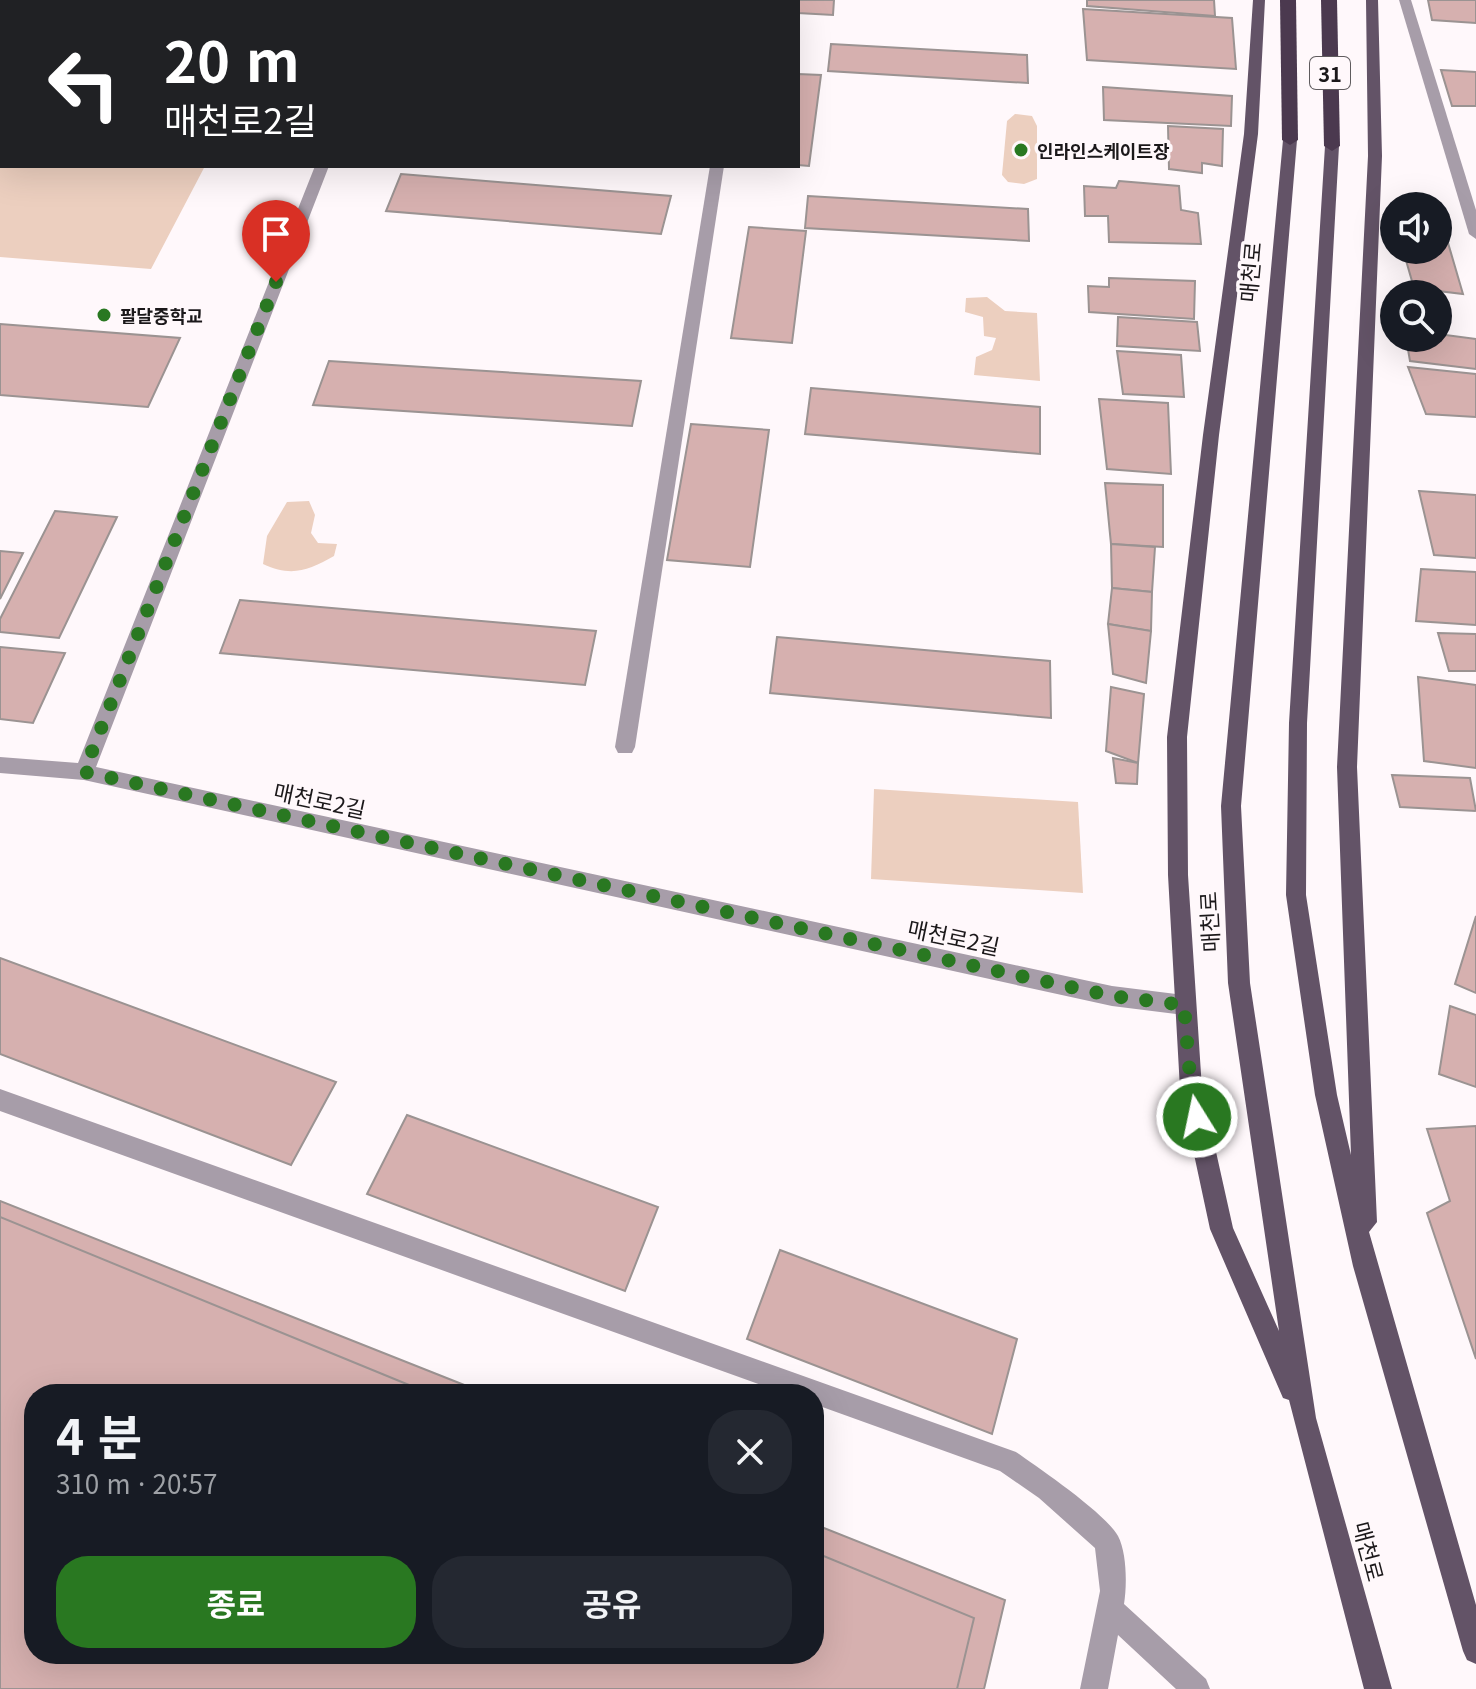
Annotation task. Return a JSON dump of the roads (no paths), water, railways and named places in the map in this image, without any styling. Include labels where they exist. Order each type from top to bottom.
[{"type":"highway","name":"31","points":[[1288,0],[1290,140]]},
{"type":"highway","name":"31","points":[[1329,0],[1332,146]]},
{"type":"main road","points":[[1240,0],[1258,20]]},
{"type":"main road","points":[[1259,0],[1251,134],[1211,435],[1177,737],[1178,875],[1191,1089],[1222,1229],[1304,1418]]},
{"type":"main road","points":[[1365,1266],[1362,1106],[1347,767],[1375,156],[1372,0]]},
{"type":"main road","name":"매천로","points":[[1290,140],[1231,806],[1239,983],[1304,1418],[1378,1689]]},
{"type":"main road","name":"31","points":[[1332,146],[1298,723],[1296,895],[1326,1095],[1365,1266],[1476,1651]]},
{"type":"street","points":[[1405,0],[1476,234]]},
{"type":"street","points":[[84,772],[321,168]]},
{"type":"street","points":[[625,747],[717,168]]},
{"type":"street","name":"매천로2길","points":[[0,765],[84,772],[1112,996],[1184,1005]]},
{"type":"street","points":[[0,1100],[792,1384]]},
{"type":"street","points":[[824,1395],[1007,1461],[1048,1489],[1107,1542],[1113,1591],[1094,1689]]},
{"type":"street","points":[[1109,1609],[1196,1689]]},
{"type":"place","name":"인라인스케이트장","points":[[1021,150]]},
{"type":"place","name":"팔달중학교","points":[[104,315]]}]
